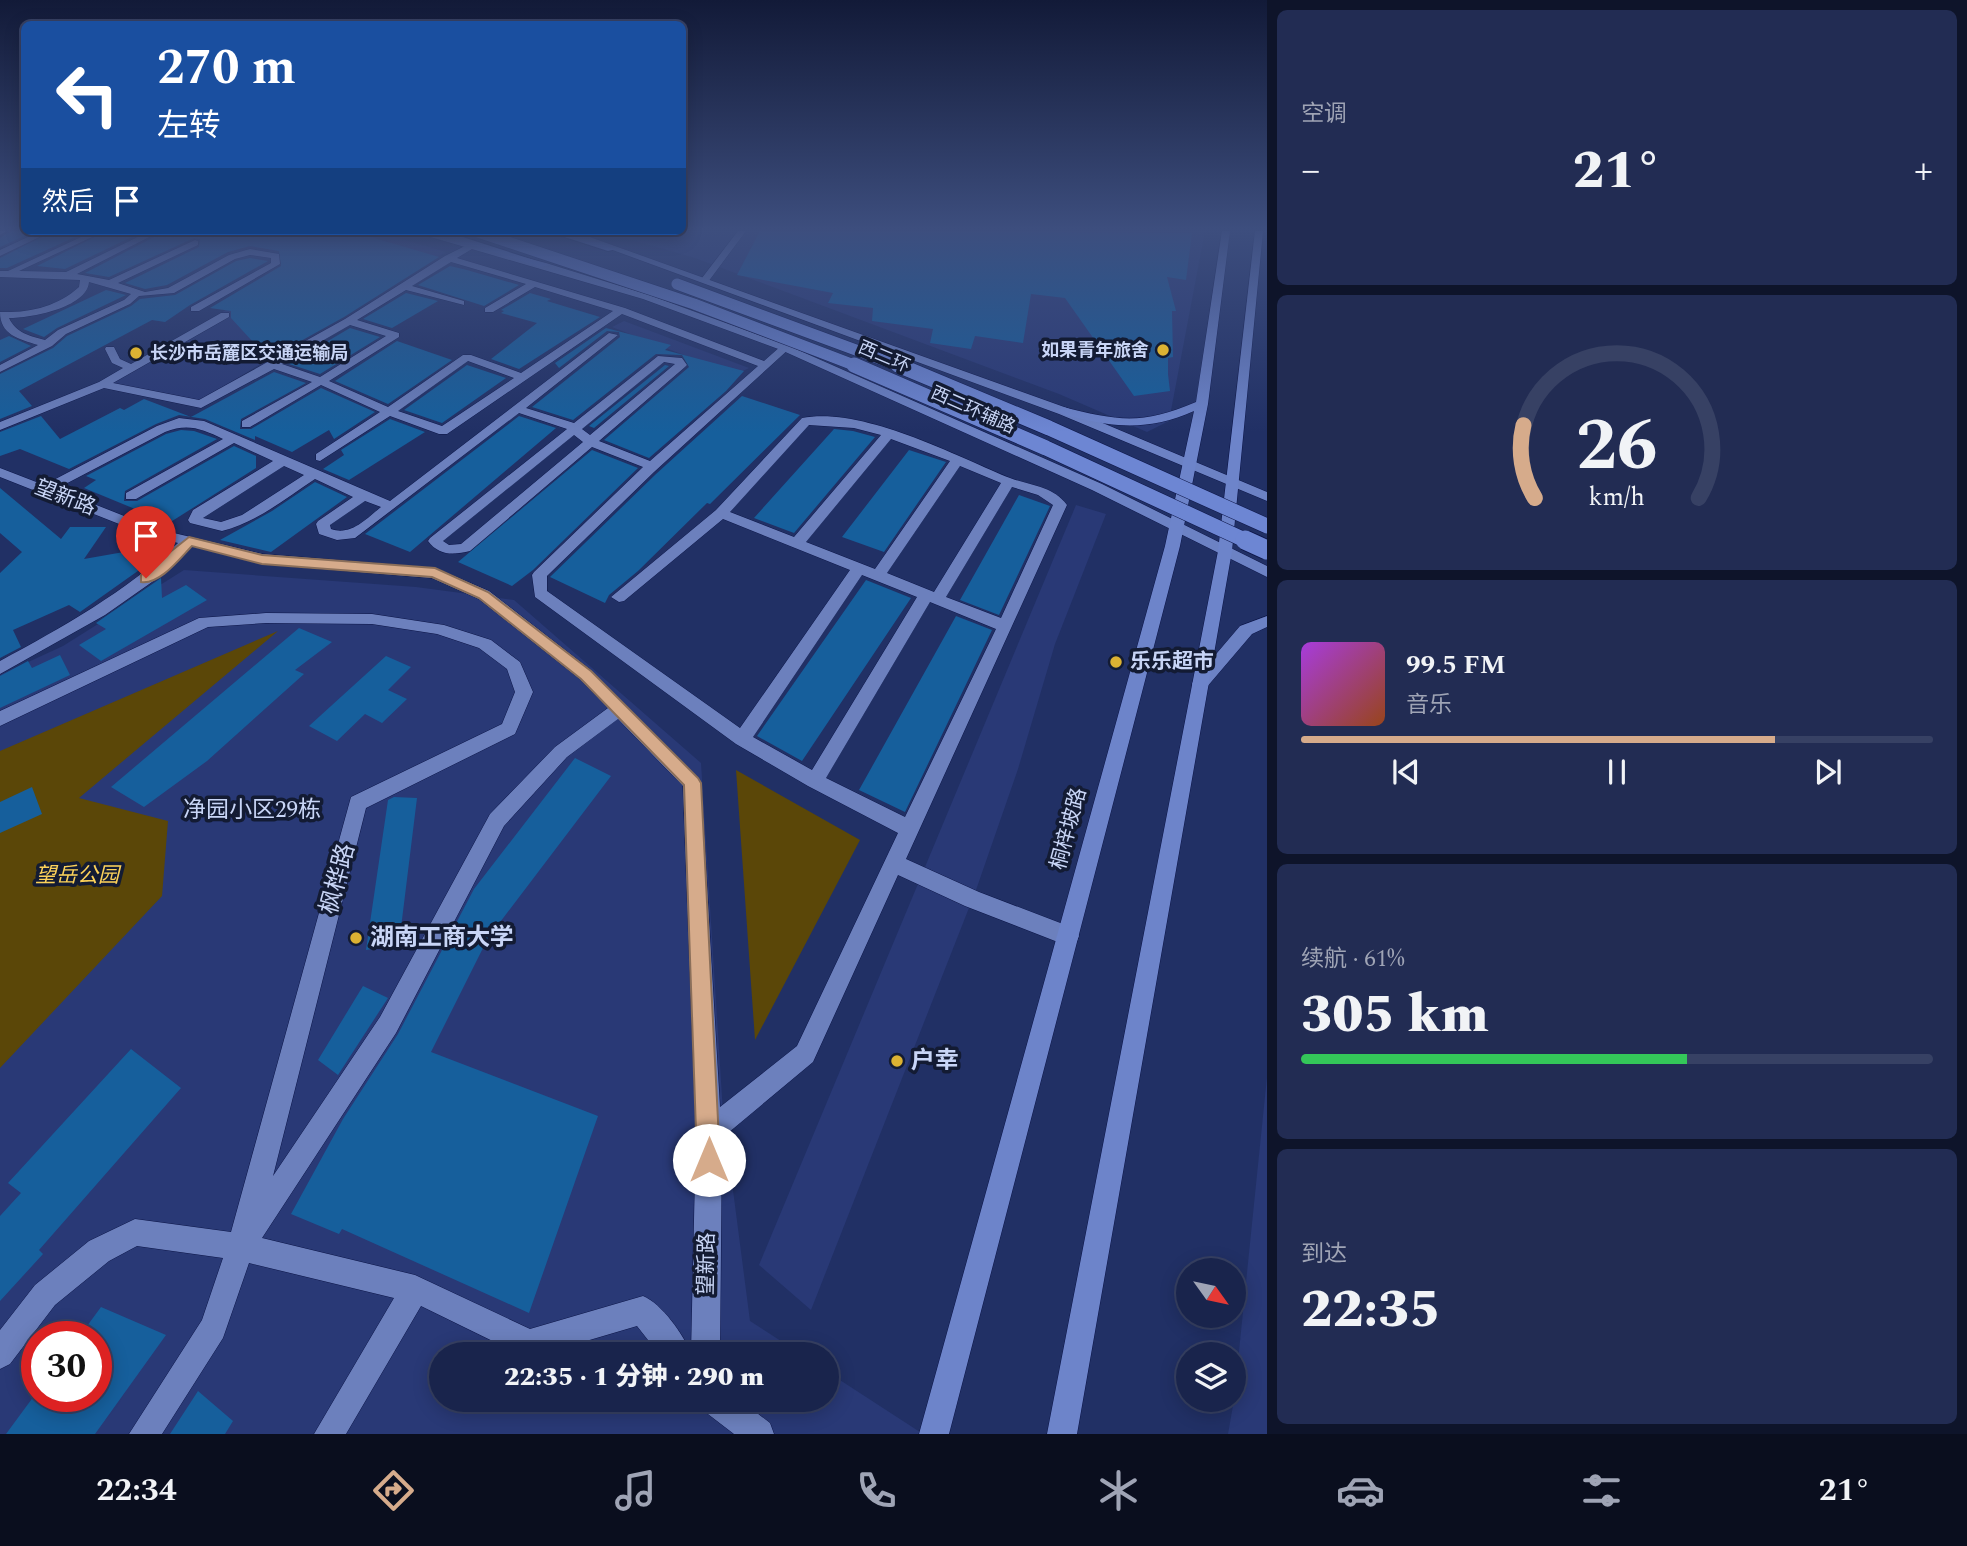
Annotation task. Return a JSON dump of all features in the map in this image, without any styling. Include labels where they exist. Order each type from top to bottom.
[{"type":"highway","name":"西二环","points":[[673,298],[822,352],[1061,455],[1267,550]]},
{"type":"highway","name":"西二环","points":[[716,298],[842,343],[1080,442],[1267,526]]},
{"type":"main road","name":"桐梓坡路","points":[[934,1434],[1179,527],[1192,466],[1217,298]]},
{"type":"main road","points":[[1062,1434],[1225,551],[1255,298]]},
{"type":"main road","points":[[1063,411],[1133,425],[1164,421],[1202,404]]},
{"type":"street","points":[[48,344],[15,335],[2,321],[64,303],[71,298]]},
{"type":"street","points":[[0,369],[48,344],[62,332],[132,298]]},
{"type":"street","points":[[195,309],[215,298]]},
{"type":"street","points":[[103,384],[201,404],[349,321],[384,298]]},
{"type":"street","points":[[443,298],[461,303]]},
{"type":"street","points":[[489,310],[510,298]]},
{"type":"street","points":[[583,298],[765,365]]},
{"type":"street","name":"西二环辅路","points":[[649,298],[785,348],[1084,481],[1267,572]]},
{"type":"street","name":"西二环辅路","points":[[753,298],[1063,411],[1267,497]]},
{"type":"street","points":[[273,365],[321,381],[389,412],[443,430],[621,310]]},
{"type":"street","points":[[0,426],[103,384],[225,315]]},
{"type":"street","points":[[246,424],[395,335],[349,321]]},
{"type":"street","points":[[363,496],[323,524],[324,531],[337,536],[355,534],[613,335]]},
{"type":"street","points":[[785,348],[652,466],[539,575],[540,593],[742,738],[815,781],[907,828]]},
{"type":"street","points":[[110,349],[116,361],[132,369]]},
{"type":"street","points":[[320,457],[467,357],[520,376]]},
{"type":"street","points":[[658,359],[678,360],[681,365],[677,371],[592,443],[465,548],[451,551],[439,546],[435,541],[658,359]]},
{"type":"street","points":[[517,409],[573,428],[592,443],[652,466]]},
{"type":"street","points":[[619,597],[721,513],[806,421],[825,419],[888,435],[959,458],[1008,482],[1045,493],[1060,505],[907,828],[805,1054],[709,1132]]},
{"type":"street","points":[[44,490],[179,422],[200,424],[363,496],[392,506]]},
{"type":"street","points":[[797,543],[888,435]]},
{"type":"street","points":[[131,496],[234,438]]},
{"type":"street","points":[[878,576],[959,458]]},
{"type":"street","points":[[284,460],[198,513],[195,520],[222,527],[247,518],[314,474]]},
{"type":"street","name":"望新路","points":[[0,472],[152,532],[262,559],[435,573],[484,595],[586,675],[692,783],[709,1132],[706,1342]]},
{"type":"street","points":[[0,486],[17,479]]},
{"type":"street","points":[[815,781],[931,597],[1008,482]]},
{"type":"street","points":[[721,513],[1005,626]]},
{"type":"street","points":[[0,668],[65,633],[164,566],[189,541]]},
{"type":"street","points":[[742,738],[859,568]]},
{"type":"street","name":"枫桦路","points":[[0,719],[205,622],[266,618],[372,619],[438,629],[485,644],[514,666],[524,692],[509,729],[358,803],[241,1247]]},
{"type":"street","points":[[1200,684],[1246,630],[1267,621]]},
{"type":"street","points":[[144,1434],[213,1328],[241,1247],[388,1025],[497,820],[561,752],[620,709]]},
{"type":"street","points":[[892,862],[972,899],[1068,936]]},
{"type":"street","points":[[0,1354],[45,1295],[99,1251],[135,1232],[241,1247],[415,1289],[525,1342]]},
{"type":"street","points":[[329,1434],[415,1289]]},
{"type":"street","points":[[536,1342],[643,1310],[668,1342]]},
{"type":"street","points":[[731,1412],[759,1434]]},
{"type":"shaded area","points":[[246,298],[370,298],[196,403],[103,384]]},
{"type":"shaded area","points":[[802,298],[1192,298],[1169,421],[1147,432],[1059,394]]},
{"type":"shaded area","points":[[624,321],[749,368],[735,375],[612,327]]},
{"type":"shaded area","points":[[1076,505],[1106,514],[1055,644],[1018,769],[976,890],[811,1310],[759,1265]]},
{"type":"shaded area","name":"湖南工商大学","points":[[184,570],[416,587],[514,600],[701,763],[723,1113],[750,1321],[782,1342],[429,1342],[429,1412],[839,1412],[839,1379],[923,1434],[0,1434],[0,675],[63,646]]},
{"type":"shaded area","points":[[1267,1077],[1267,1434],[1228,1434],[1232,1412],[1246,1412],[1246,1342],[1240,1342],[1241,1328],[1246,1328],[1246,1283]]},
{"type":"green space","name":"望岳公园","points":[[278,631],[79,798],[168,821],[162,896],[0,1068],[0,751]]},
{"type":"green space","points":[[736,770],[860,840],[755,1040]]},
{"type":"building","points":[[89,298],[120,298],[44,337],[23,329]]},
{"type":"building","points":[[203,298],[165,322],[152,320],[19,391],[32,406],[0,419],[0,374],[53,348],[67,336],[131,306],[140,299]]},
{"type":"building","points":[[227,298],[374,298],[272,357],[265,355],[231,318],[231,311],[210,308]]},
{"type":"building","points":[[398,298],[426,298],[438,301],[392,328],[363,319]]},
{"type":"building","points":[[459,298],[497,298],[484,306]]},
{"type":"building","points":[[522,298],[547,298],[551,299],[547,301],[600,317],[519,369],[491,359],[537,323],[501,313],[504,311],[501,310]]},
{"type":"building","points":[[831,298],[1030,298],[1023,343],[975,336],[971,349],[930,343],[933,329],[872,321],[873,308],[828,303]]},
{"type":"building","points":[[1065,298],[1173,298],[1176,311],[1172,311],[1173,357],[1168,358],[1170,391],[1134,396]]},
{"type":"building","points":[[350,328],[380,337],[320,374],[289,364]]},
{"type":"building","points":[[606,328],[671,345],[665,350],[744,371],[726,391],[649,458],[604,440],[689,367],[682,355],[656,354],[573,420],[532,407],[620,337],[619,332],[607,331],[559,368],[555,363]]},
{"type":"building","points":[[9,336],[31,346],[0,362],[0,340]]},
{"type":"building","points":[[397,341],[452,360],[388,404],[335,381]]},
{"type":"building","points":[[467,365],[506,378],[442,423],[404,410]]},
{"type":"building","points":[[665,365],[669,366],[594,428],[589,426]]},
{"type":"building","points":[[274,372],[306,383],[241,419],[240,429],[251,429],[321,388],[375,412],[334,439],[329,430],[292,452],[255,436],[255,440],[205,419],[191,417]]},
{"type":"building","points":[[742,396],[800,415],[710,504],[707,503],[638,571],[609,595],[605,603],[550,577],[656,474]]},
{"type":"building","points":[[144,399],[190,417],[179,415],[156,424],[69,469],[20,449],[0,456],[0,432],[41,416],[60,439],[120,408],[124,410]]},
{"type":"building","points":[[519,416],[556,428],[410,552],[365,534]]},
{"type":"building","points":[[390,419],[425,432],[349,480],[323,469],[344,455],[341,450]]},
{"type":"building","points":[[834,429],[875,437],[794,533],[754,518]]},
{"type":"building","points":[[181,430],[194,431],[217,439],[125,491],[124,501],[137,501],[234,446],[256,456],[256,468],[169,523],[84,488],[96,480],[86,476],[166,434]]},
{"type":"building","points":[[592,450],[638,468],[533,570],[512,586],[458,562]]},
{"type":"building","points":[[909,450],[946,462],[884,552],[842,537]]},
{"type":"building","points":[[315,482],[347,497],[271,552],[220,540],[272,511]]},
{"type":"building","points":[[0,488],[61,539],[70,527],[106,527],[84,559],[158,546],[159,556],[80,612],[69,605],[13,630],[21,647],[0,658],[0,573],[22,552],[0,533]]},
{"type":"building","points":[[1019,495],[1050,506],[999,615],[960,600]]},
{"type":"building","points":[[161,578],[162,598],[186,585],[207,600],[101,661],[79,645],[106,629],[96,623]]},
{"type":"building","points":[[866,580],[911,598],[802,761],[757,736]]},
{"type":"building","points":[[956,616],[992,630],[905,812],[859,790]]},
{"type":"building","points":[[299,628],[332,642],[295,670],[304,674],[207,761],[144,807],[111,787]]},
{"type":"building","points":[[60,655],[70,675],[0,708],[0,676],[28,661],[32,668]]},
{"type":"building","points":[[386,656],[411,667],[388,690],[407,699],[382,723],[365,714],[337,741],[309,726]]},
{"type":"building","points":[[575,758],[611,776],[488,938],[431,1052],[598,1116],[529,1313],[342,1229],[339,1234],[291,1214],[343,1119],[398,1034],[474,889]]},
{"type":"building","points":[[32,787],[42,814],[0,833],[0,802]]},
{"type":"building","points":[[394,797],[417,798],[399,944],[366,950],[388,800]]},
{"type":"building","points":[[363,986],[388,998],[338,1075],[318,1060]]},
{"type":"building","points":[[131,1049],[181,1088],[39,1250],[43,1254],[0,1301],[0,1216],[21,1193],[8,1183]]},
{"type":"building","points":[[101,1307],[166,1335],[112,1410],[112,1321],[91,1321]]},
{"type":"building","points":[[198,1391],[233,1421],[225,1434],[170,1434]]},
{"type":"building","points":[[22,1412],[111,1412],[95,1434],[6,1434]]},
{"type":"place","name":"如果青年旅舍","points":[[1163,350]]},
{"type":"place","name":"长沙市岳麓区交通运输局","points":[[136,353]]},
{"type":"place","name":"乐乐超市","points":[[1116,662]]},
{"type":"place","name":"湖南工商大学","points":[[356,938]]},
{"type":"place","name":"户幸","points":[[897,1061]]},
{"type":"district","name":"净园小区29栋","points":[[252,810]]},
{"type":"route","points":[[146,578],[164,566],[189,541],[262,559],[435,573],[484,595],[586,675],[692,783],[709,1160]]}]
